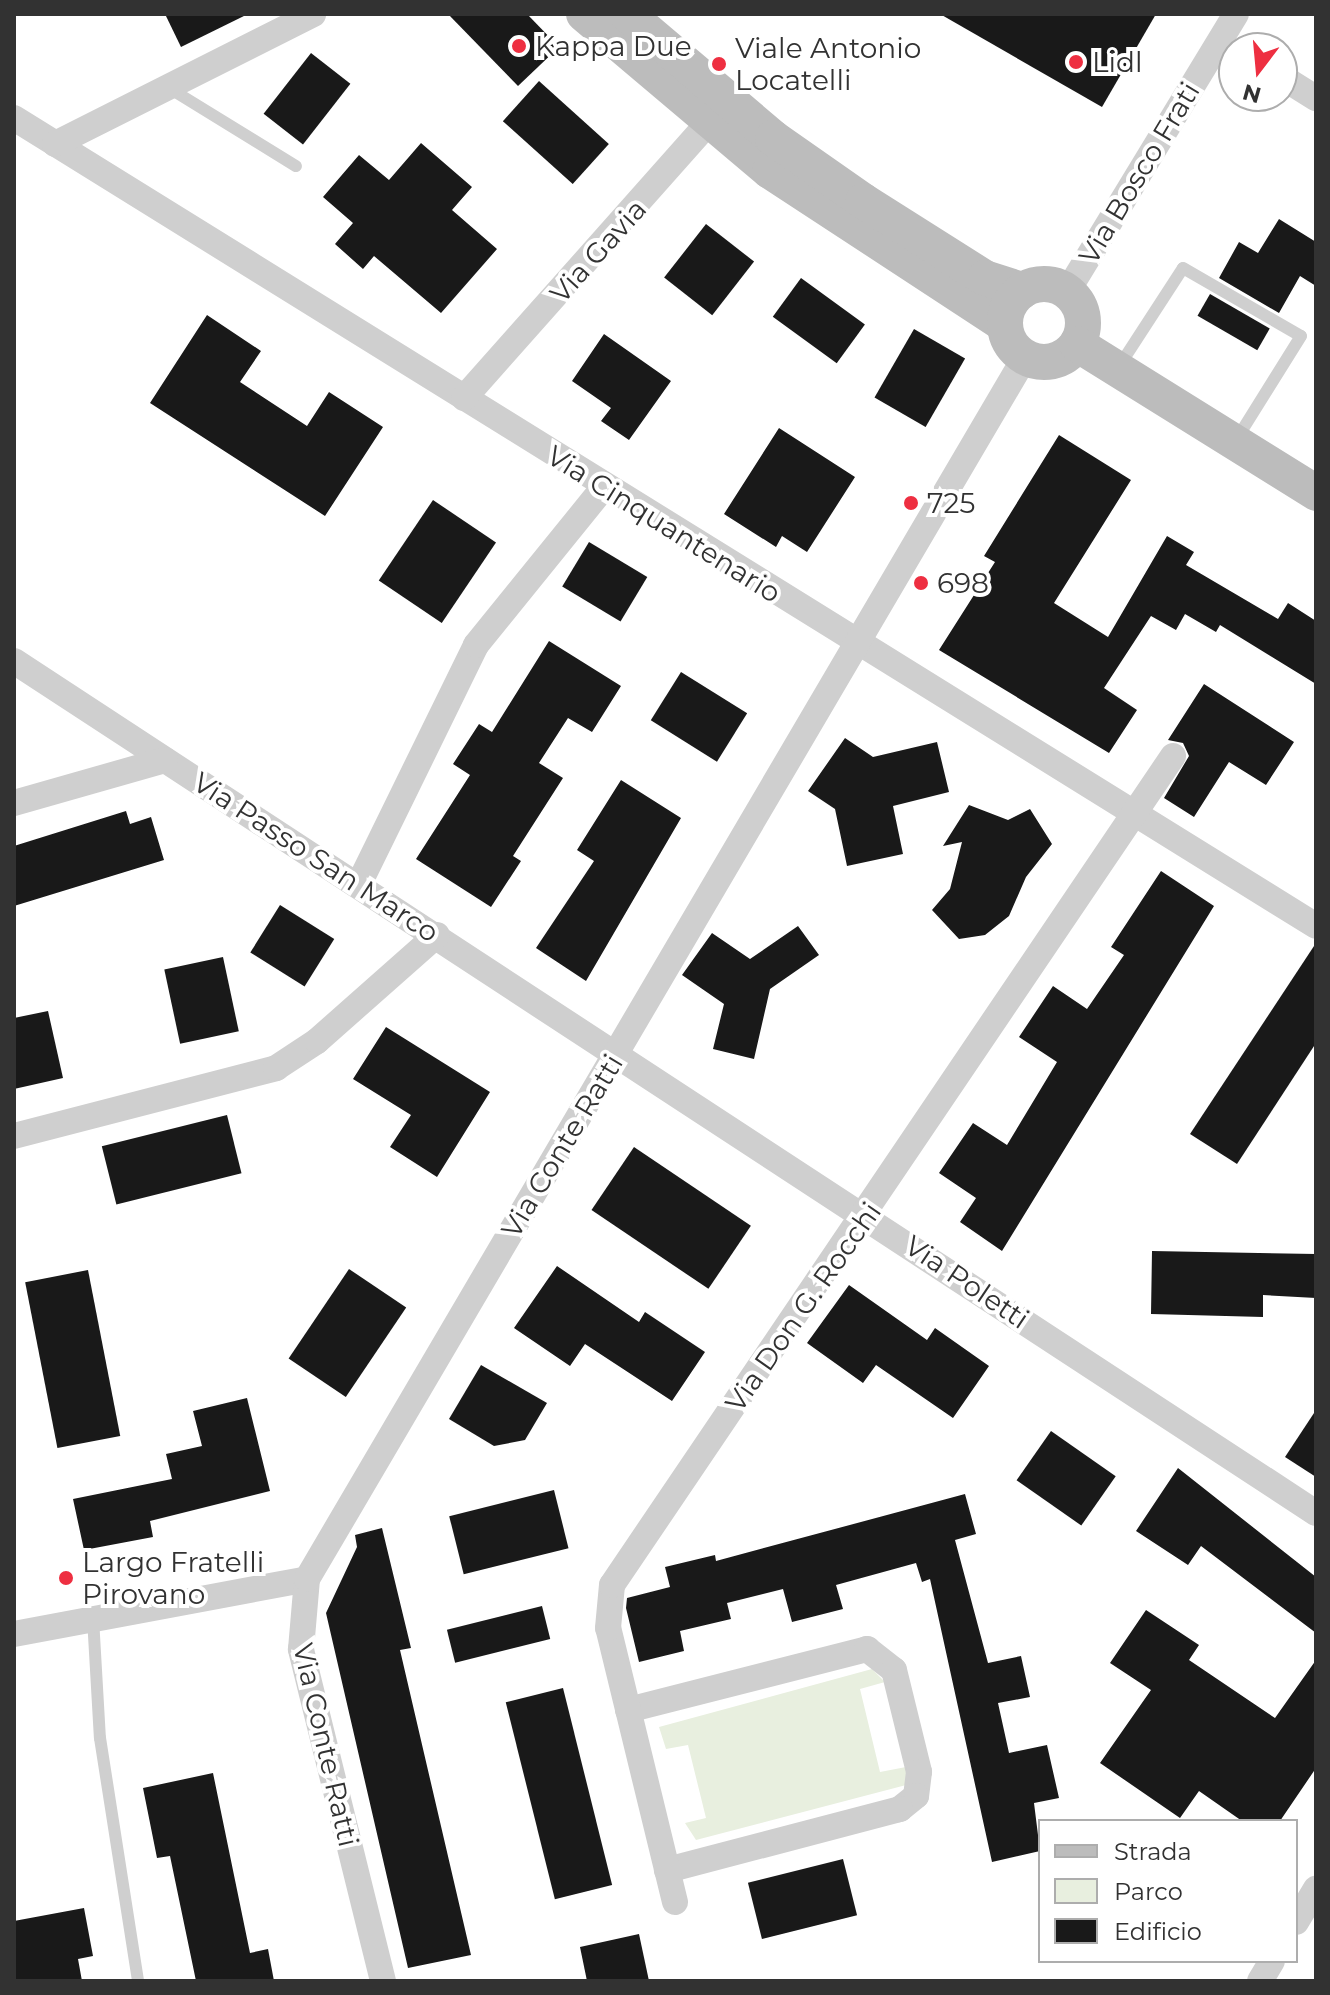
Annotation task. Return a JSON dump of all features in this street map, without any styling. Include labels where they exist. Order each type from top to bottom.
[{"type":"street","points":[[55,144],[313,14]]},
{"type":"street","points":[[584,14],[1004,324],[1025,357],[1058,359],[1077,344],[1083,319],[1067,292],[1048,284],[1023,290],[985,278],[718,112],[627,14]]},
{"type":"street","name":"Via Bosco Frati","points":[[1067,292],[1218,58]]},
{"type":"street","points":[[1298,87],[1316,98]]},
{"type":"street","name":"Via Gavia","points":[[464,398],[718,112]]},
{"type":"street","name":"Via Cinquantenario","points":[[14,118],[857,645],[1316,926]]},
{"type":"street","points":[[1004,324],[1023,290]]},
{"type":"street","points":[[1077,344],[1316,493]]},
{"type":"street","name":"Via Conte Ratti","points":[[383,1981],[301,1649],[307,1579],[1025,357]]},
{"type":"street","points":[[359,884],[476,645],[604,487]]},
{"type":"street","name":"Via Passo San Marco","points":[[14,661],[437,935],[615,1056]]},
{"type":"street","name":"Via Don G. Rocchi","points":[[675,1902],[607,1620],[616,1576],[867,1215],[1173,756]]},
{"type":"street","points":[[14,803],[165,760]]},
{"type":"street","points":[[14,1136],[276,1068],[317,1041],[437,935]]},
{"type":"street","name":"Via Poletti","points":[[615,1056],[867,1215],[1316,1513]]},
{"type":"street","points":[[14,1634],[307,1579]]},
{"type":"street","points":[[628,1710],[867,1649],[891,1663],[919,1772],[916,1796],[900,1809],[667,1870]]},
{"type":"street","points":[[1298,1919],[1316,1889]]},
{"type":"street","points":[[1260,1981],[1271,1963]]},
{"type":"lane","points":[[168,87],[296,166]]},
{"type":"lane","points":[[1117,369],[1183,268],[1301,336],[1235,442]]},
{"type":"lane","points":[[93,1618],[96,1709],[138,1981]]},
{"type":"green space","points":[[872,1669],[885,1682],[860,1689],[880,1772],[906,1767],[910,1784],[696,1840],[685,1823],[706,1818],[688,1745],[666,1749],[659,1727]]},
{"type":"building","points":[[165,14],[248,14],[181,47]]},
{"type":"building","points":[[448,14],[527,14],[559,47],[518,86]]},
{"type":"building","name":"Lidl","points":[[940,14],[1156,14],[1102,107]]},
{"type":"building","points":[[311,53],[350,84],[303,144],[264,114]]},
{"type":"building","points":[[539,81],[609,144],[573,184],[503,121]]},
{"type":"building","points":[[421,143],[472,187],[452,210],[497,249],[441,313],[374,256],[363,269],[335,244],[353,223],[323,197],[359,155],[389,180]]},
{"type":"building","points":[[1279,219],[1316,242],[1316,286],[1300,276],[1279,313],[1219,278],[1239,242],[1258,253]]},
{"type":"building","points":[[706,224],[754,262],[712,315],[664,278]]},
{"type":"building","points":[[801,278],[865,324],[837,363],[773,317]]},
{"type":"building","points":[[1210,294],[1270,328],[1257,350],[1198,316]]},
{"type":"building","points":[[207,315],[261,351],[240,382],[307,426],[329,392],[383,427],[325,516],[150,403]]},
{"type":"building","points":[[914,329],[965,359],[926,427],[874,397]]},
{"type":"building","points":[[604,334],[671,381],[629,440],[601,421],[611,408],[572,381]]},
{"type":"building","points":[[779,428],[855,477],[807,552],[782,536],[776,547],[724,514]]},
{"type":"building","points":[[1059,435],[1131,480],[1054,603],[1108,637],[1167,536],[1194,552],[1186,565],[1278,619],[1288,603],[1316,621],[1316,684],[1220,625],[1216,632],[1185,614],[1176,630],[1151,616],[1104,688],[1137,710],[1109,753],[939,650],[995,562],[984,556]]},
{"type":"building","points":[[433,500],[496,542],[442,623],[379,580]]},
{"type":"building","points":[[589,542],[647,577],[621,622],[562,587]]},
{"type":"building","points":[[549,641],[621,686],[592,732],[568,718],[539,763],[563,778],[513,856],[521,861],[491,907],[416,859],[470,775],[453,764],[479,724],[492,732]]},
{"type":"building","points":[[681,672],[747,713],[717,762],[651,720]]},
{"type":"building","points":[[1204,684],[1294,742],[1266,785],[1229,762],[1194,817],[1164,798],[1189,756],[1183,743],[1168,740]]},
{"type":"building","points":[[845,738],[873,757],[937,742],[949,792],[893,806],[903,854],[847,866],[835,809],[808,791]]},
{"type":"building","points":[[621,780],[681,818],[586,981],[536,948],[594,861],[577,850]]},
{"type":"building","points":[[969,805],[1008,820],[1030,809],[1052,844],[1026,877],[1009,916],[985,935],[959,939],[932,910],[950,889],[962,842],[943,846]]},
{"type":"building","points":[[126,811],[130,824],[151,817],[164,860],[14,906],[14,846]]},
{"type":"building","points":[[1161,871],[1214,906],[1002,1251],[960,1222],[976,1198],[939,1173],[973,1123],[1007,1145],[1057,1062],[1019,1037],[1053,986],[1087,1009],[1124,955],[1111,947]]},
{"type":"building","points":[[280,905],[334,939],[305,986],[250,952]]},
{"type":"building","points":[[798,926],[819,955],[770,989],[754,1059],[713,1049],[724,1004],[682,975],[712,933],[750,959]]},
{"type":"building","points":[[1316,943],[1316,1043],[1237,1164],[1190,1134]]},
{"type":"building","points":[[223,957],[239,1031],[180,1044],[164,969]]},
{"type":"building","points":[[48,1011],[63,1078],[14,1089],[14,1018]]},
{"type":"building","points":[[386,1027],[490,1092],[437,1177],[390,1147],[411,1115],[353,1079]]},
{"type":"building","points":[[227,1115],[242,1173],[116,1204],[102,1146]]},
{"type":"building","points":[[634,1147],[751,1226],[708,1289],[592,1210]]},
{"type":"building","points":[[1152,1251],[1316,1254],[1316,1298],[1263,1295],[1263,1317],[1151,1314]]},
{"type":"building","points":[[557,1266],[639,1322],[645,1312],[705,1352],[672,1401],[585,1344],[570,1366],[514,1328]]},
{"type":"building","points":[[349,1269],[406,1308],[346,1397],[289,1359]]},
{"type":"building","points":[[88,1270],[120,1436],[57,1448],[25,1282]]},
{"type":"building","points":[[849,1285],[927,1340],[935,1328],[989,1366],[953,1418],[876,1365],[863,1383],[807,1343]]},
{"type":"building","points":[[481,1365],[547,1403],[525,1440],[494,1446],[449,1419]]},
{"type":"building","points":[[247,1398],[270,1491],[150,1521],[153,1537],[84,1550],[73,1499],[172,1479],[166,1454],[202,1446],[193,1411]]},
{"type":"building","points":[[1316,1410],[1316,1477],[1285,1457]]},
{"type":"building","points":[[1051,1431],[1116,1476],[1081,1525],[1017,1480]]},
{"type":"building","points":[[1178,1468],[1316,1577],[1316,1633],[1201,1546],[1188,1565],[1136,1531]]},
{"type":"building","points":[[554,1490],[569,1548],[464,1574],[449,1516]]},
{"type":"building","points":[[965,1494],[976,1534],[955,1540],[988,1663],[1021,1656],[1030,1697],[998,1703],[1009,1753],[1047,1745],[1059,1798],[1034,1803],[1038,1851],[992,1862],[930,1579],[922,1582],[916,1563],[836,1585],[843,1609],[792,1622],[783,1589],[727,1603],[731,1619],[680,1631],[684,1651],[639,1662],[626,1608],[627,1598],[670,1587],[665,1567],[715,1555],[716,1561]]},
{"type":"building","points":[[382,1528],[411,1648],[400,1650],[471,1955],[408,1968],[326,1613],[357,1547],[355,1535]]},
{"type":"building","points":[[542,1606],[550,1639],[455,1663],[447,1630]]},
{"type":"building","points":[[1146,1610],[1199,1645],[1189,1660],[1275,1718],[1316,1660],[1316,1768],[1281,1819],[1239,1819],[1199,1791],[1180,1818],[1100,1763],[1151,1690],[1110,1663]]},
{"type":"building","points":[[563,1688],[612,1885],[555,1899],[506,1702]]},
{"type":"building","points":[[213,1773],[250,1953],[268,1949],[274,1981],[196,1981],[170,1856],[157,1858],[143,1788]]},
{"type":"building","points":[[843,1859],[857,1915],[762,1939],[748,1883]]},
{"type":"building","points":[[84,1908],[93,1956],[78,1959],[82,1981],[14,1981],[14,1921]]},
{"type":"building","points":[[639,1934],[649,1981],[587,1981],[580,1947]]},
{"type":"place","name":"Kappa Due","points":[[519,46]]},
{"type":"place","name":"Lidl","points":[[1076,62]]},
{"type":"place","name":"Viale Antonio Locatelli","points":[[719,64]]},
{"type":"place","name":"725","points":[[911,503]]},
{"type":"place","name":"698","points":[[921,583]]},
{"type":"place","name":"Largo Fratelli Pirovano","points":[[66,1578]]}]
